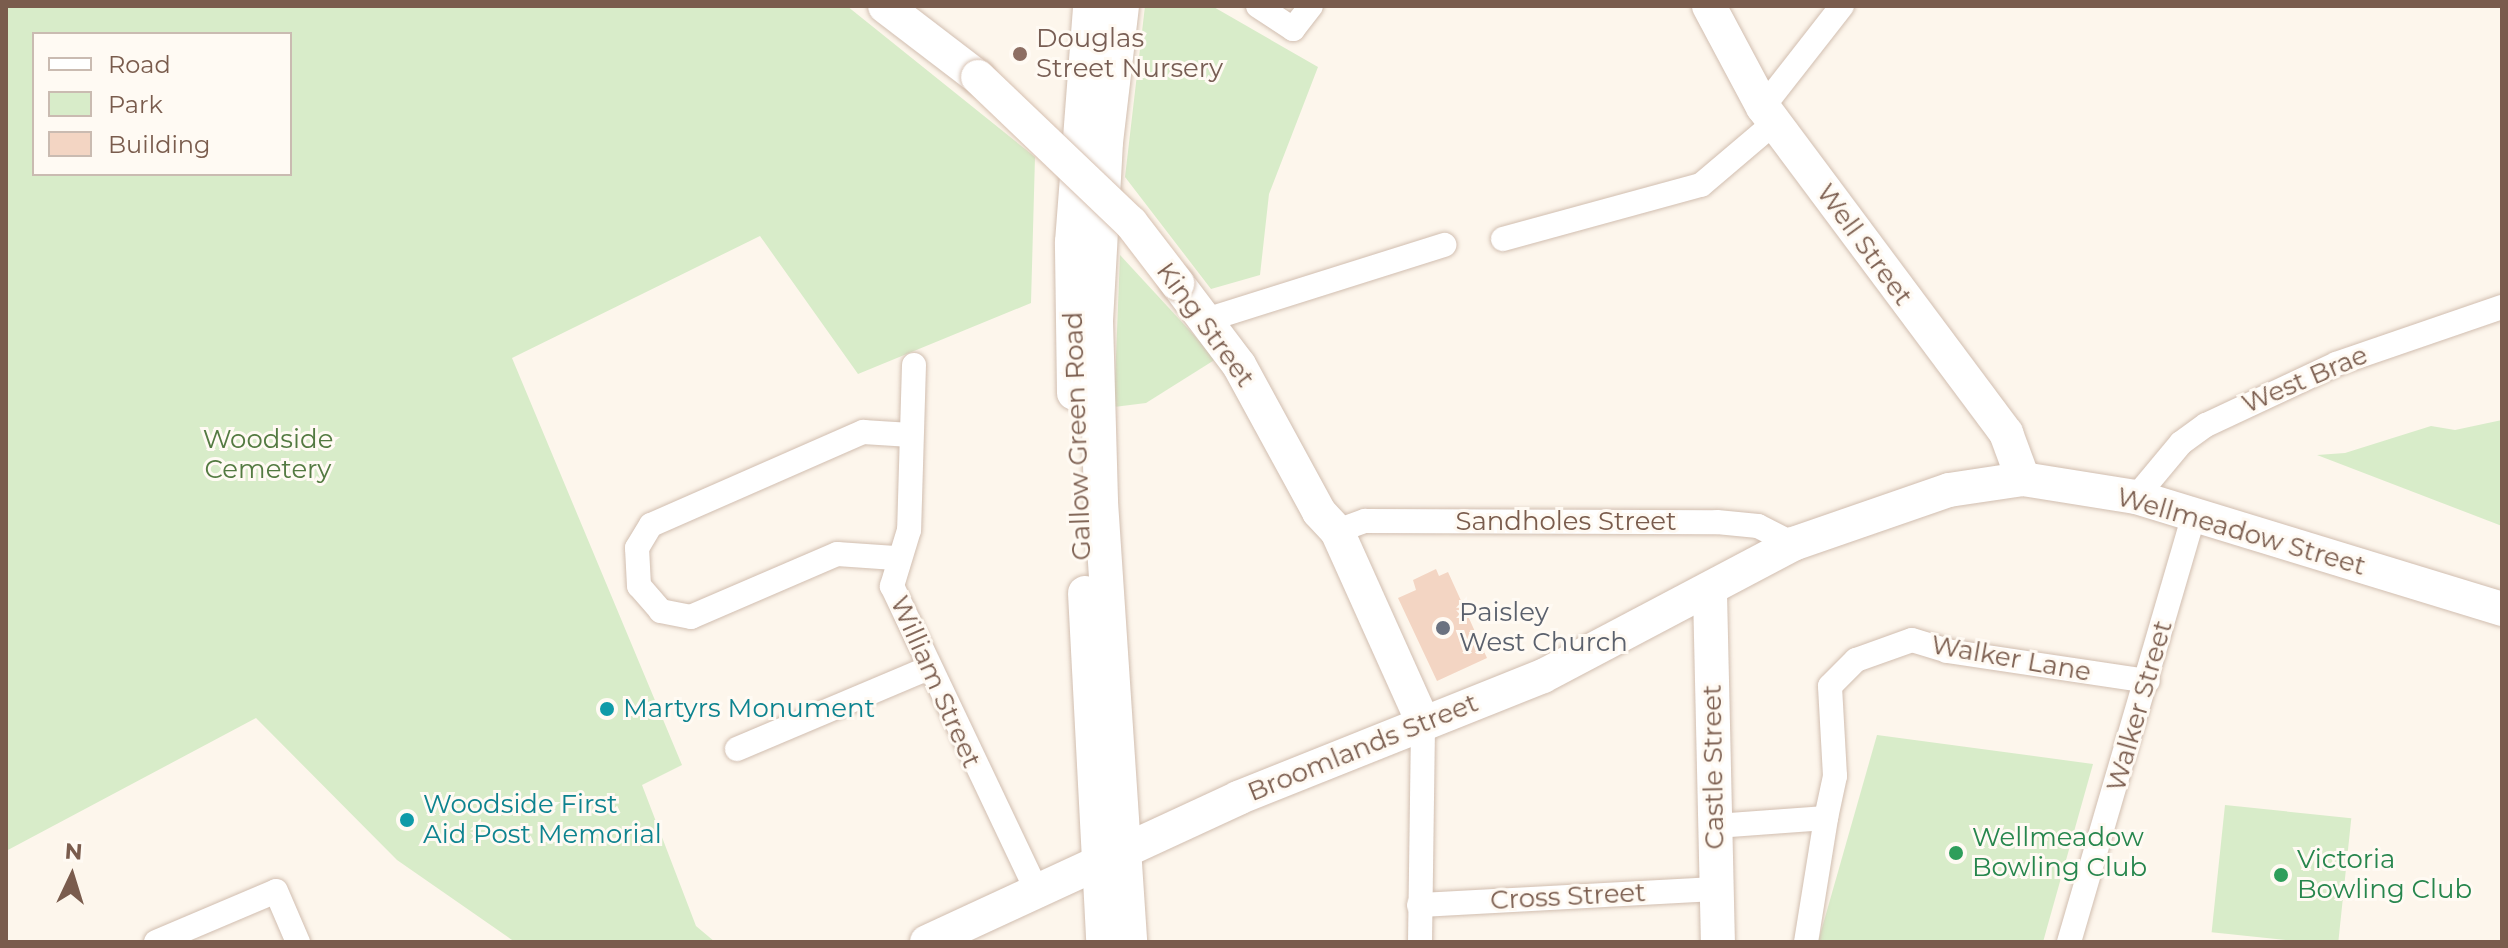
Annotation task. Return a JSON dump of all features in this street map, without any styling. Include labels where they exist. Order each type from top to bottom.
[{"type":"street","name":"King Street","points":[[885,6],[978,77],[1131,223],[1206,320],[1239,365],[1319,512],[1337,531],[1423,722]]},
{"type":"street","name":"Gallow Green Road","points":[[1090,6],[1080,75],[1072,270],[1112,860]]},
{"type":"street","name":"Gallow Green Road","points":[[1112,860],[1096,321],[1106,142],[1122,6]]},
{"type":"street","points":[[1258,6],[1293,29],[1311,6]]},
{"type":"street","name":"Well Street","points":[[1709,6],[1768,115],[2006,433],[2023,479]]},
{"type":"street","points":[[1503,239],[1701,185],[1768,115],[1842,6]]},
{"type":"street","points":[[1206,320],[1444,245]]},
{"type":"street","name":"West Brae","points":[[2136,497],[2181,443],[2206,425],[2336,364],[2502,307]]},
{"type":"street","name":"William Street","points":[[914,365],[909,530],[895,558],[892,586],[926,669],[1038,893]]},
{"type":"street","points":[[895,558],[837,554],[691,617],[661,611],[639,586],[637,548],[651,525],[863,432],[911,435]]},
{"type":"street","name":"Wellmeadow Street","points":[[1793,544],[1949,490],[2023,479],[2136,497],[2502,609]]},
{"type":"street","name":"Walker Street","points":[[2069,942],[2148,681],[2194,514]]},
{"type":"street","name":"Sandholes Street","points":[[1337,531],[1365,521],[1717,522],[1758,526],[1793,544]]},
{"type":"street","name":"Broomlands Street","points":[[927,942],[1112,860],[1238,798],[1543,676],[1710,593],[1793,544]]},
{"type":"street","name":"Castle Street","points":[[1710,593],[1718,942]]},
{"type":"street","name":"Walker Lane","points":[[1806,942],[1835,776],[1830,686],[1856,660],[1912,640],[1947,651],[2148,681]]},
{"type":"street","points":[[737,749],[926,669]]},
{"type":"street","points":[[1420,942],[1423,722]]},
{"type":"street","points":[[1716,826],[1826,818]]},
{"type":"street","points":[[1103,942],[1112,860]]},
{"type":"street","points":[[1112,860],[1130,942]]},
{"type":"street","name":"Cross Street","points":[[1419,905],[1717,889]]},
{"type":"street","points":[[156,942],[276,891],[298,942]]},
{"type":"green space","name":"Woodside Cemetery","points":[[6,6],[847,6],[1035,157],[1031,303],[858,374],[760,236],[512,358],[682,765],[642,785],[696,926],[715,942],[515,942],[397,860],[256,718],[6,851]]},
{"type":"green space","points":[[1145,6],[1212,6],[1318,67],[1269,194],[1260,275],[1211,289],[1125,177]]},
{"type":"green space","points":[[1120,255],[1216,359],[1146,403],[1114,407]]},
{"type":"green space","points":[[2502,420],[2502,526],[2317,455],[2345,453],[2431,426],[2455,430]]},
{"type":"green space","name":"Wellmeadow Bowling Club","points":[[1877,735],[2093,764],[2043,942],[1818,942]]},
{"type":"green space","name":"Victoria Bowling Club","points":[[2225,805],[2351,818],[2338,942],[2304,942],[2212,932]]},
{"type":"building","name":"Paisley West Church","points":[[1436,569],[1439,576],[1448,572],[1487,658],[1437,681],[1398,598],[1416,590],[1413,580]]},
{"type":"place","name":"Douglas Street Nursery","points":[[1020,54]]},
{"type":"place","name":"Paisley West Church","points":[[1443,628]]},
{"type":"place","name":"Martyrs Monument","points":[[607,709]]},
{"type":"place","name":"Woodside First Aid Post Memorial","points":[[407,820]]},
{"type":"place","name":"Wellmeadow Bowling Club","points":[[1956,853]]},
{"type":"place","name":"Victoria Bowling Club","points":[[2281,875]]}]
